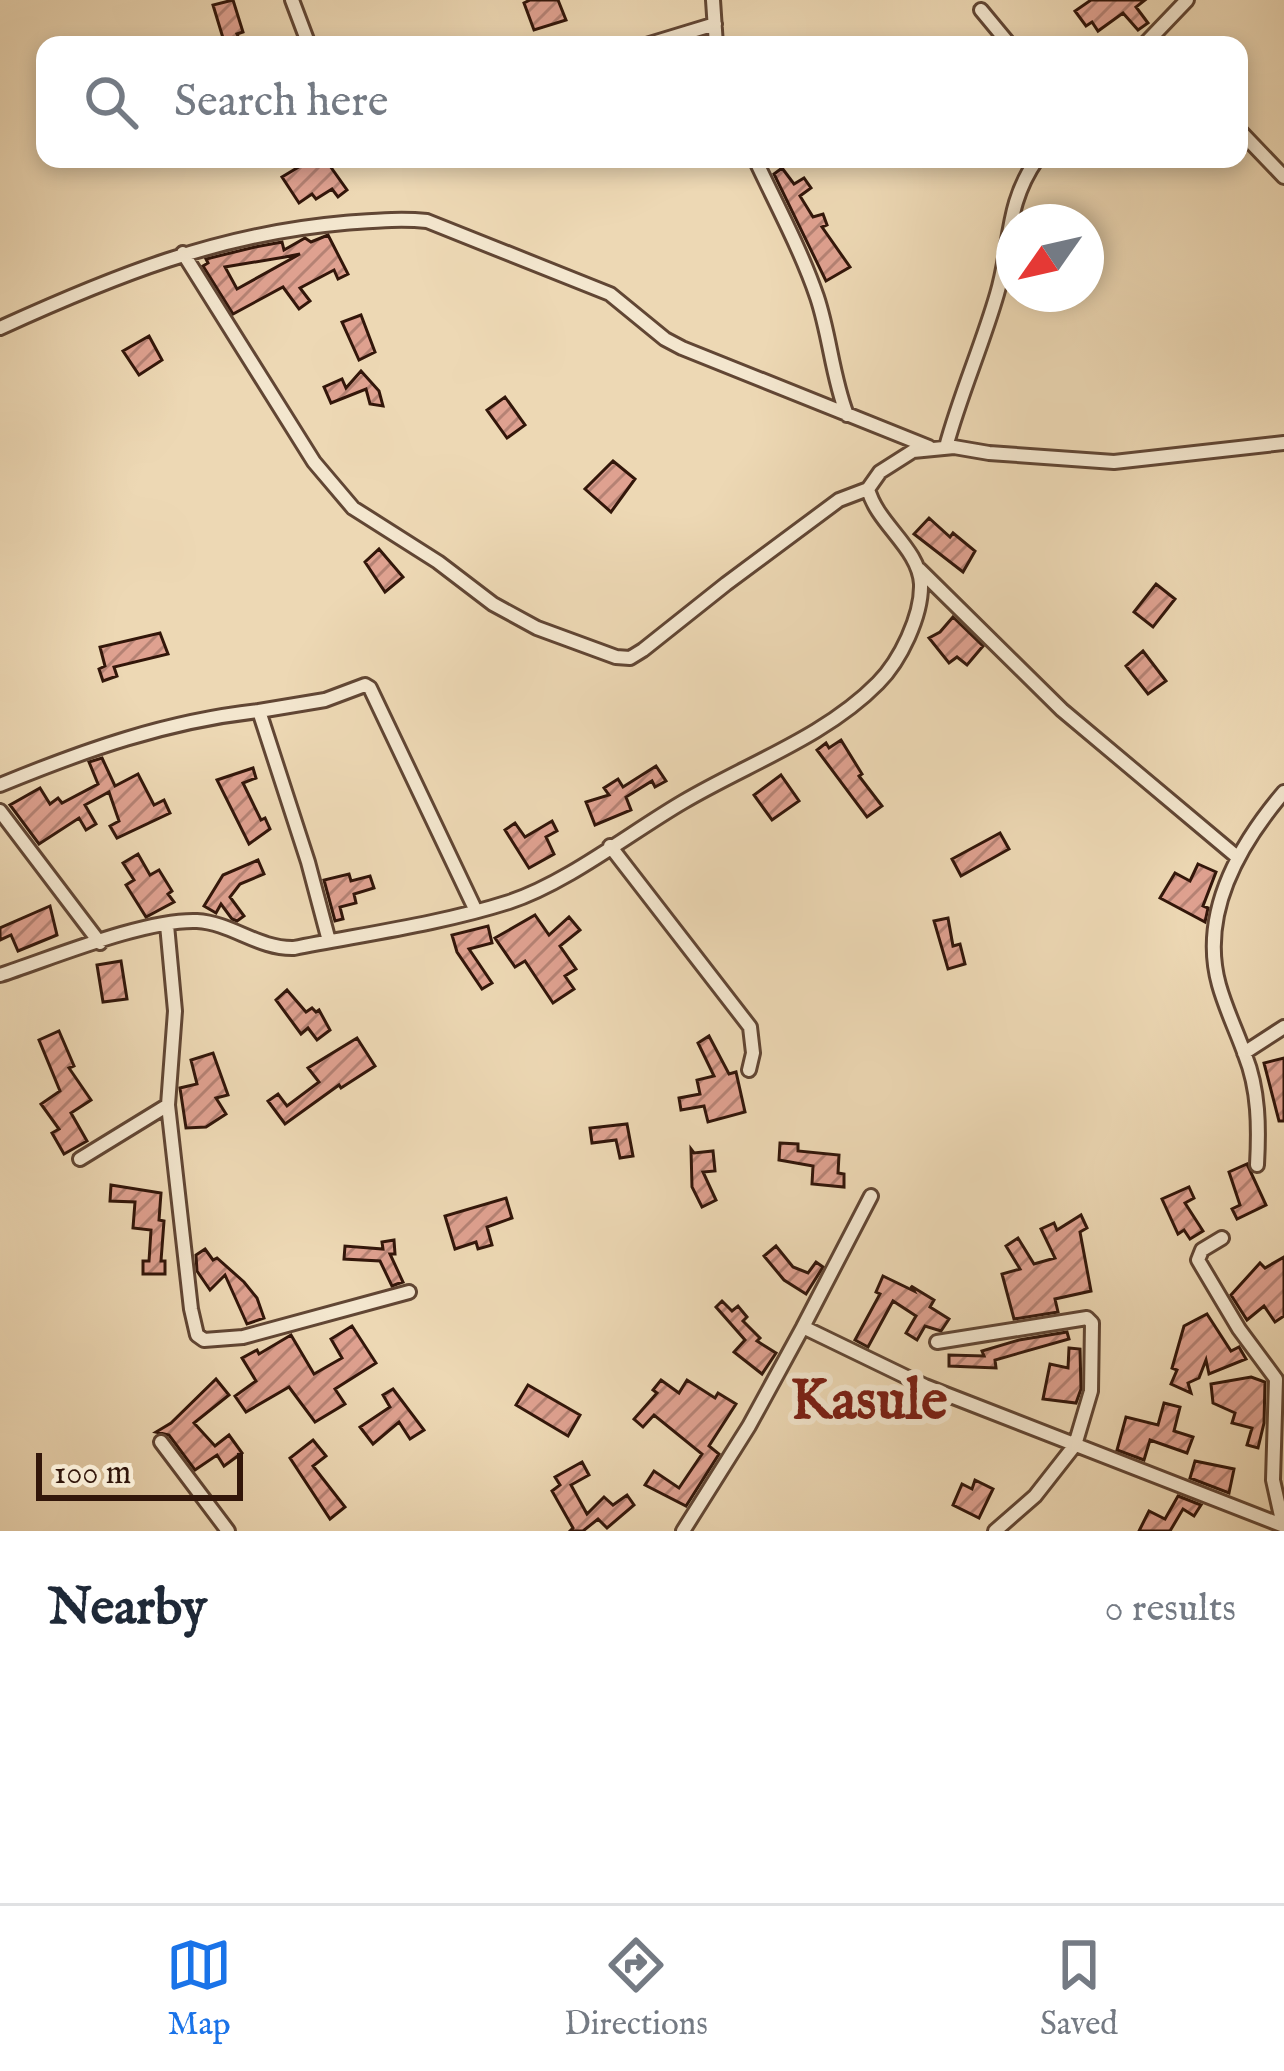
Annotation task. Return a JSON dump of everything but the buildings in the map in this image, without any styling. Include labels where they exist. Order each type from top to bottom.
[{"type":"street","points":[[292,0],[306,36]]},
{"type":"street","points":[[713,0],[716,36]]},
{"type":"street","points":[[1163,36],[1187,0]]},
{"type":"street","points":[[981,10],[1003,36]]},
{"type":"street","points":[[676,36],[715,24]]},
{"type":"street","points":[[1248,140],[1284,178]]},
{"type":"street","points":[[759,168],[815,291],[833,375],[848,415]]},
{"type":"street","points":[[946,447],[1005,264],[1007,226],[1016,196],[1032,168]]},
{"type":"street","points":[[0,328],[128,272],[212,244],[296,228],[427,221],[610,294],[682,349],[929,447]]},
{"type":"street","points":[[183,253],[336,492],[353,508],[493,604],[537,628],[597,652],[630,658],[839,500],[868,489],[880,472],[913,451],[946,447],[1114,462],[1284,443]]},
{"type":"street","points":[[868,489],[878,512],[918,568],[1118,761],[1236,856]]},
{"type":"street","points":[[0,975],[185,921],[212,923],[257,944],[280,948],[476,911],[525,895],[774,754],[868,692],[893,665],[909,632],[919,603],[918,568]]},
{"type":"street","points":[[0,785],[92,747],[155,729],[325,700],[364,685],[370,688],[476,911]]},
{"type":"street","points":[[259,711],[329,941]]},
{"type":"street","points":[[1256,1165],[1256,1093],[1218,981],[1214,921],[1236,856],[1284,792]]},
{"type":"street","points":[[0,811],[100,943]]},
{"type":"street","points":[[610,846],[750,1027],[753,1053],[749,1070]]},
{"type":"street","points":[[167,925],[175,1011],[168,1105],[190,1309],[197,1335],[204,1340],[243,1336],[409,1292]]},
{"type":"street","points":[[1244,1053],[1284,1027]]},
{"type":"street","points":[[80,1159],[168,1105]]},
{"type":"street","points":[[683,1531],[749,1426],[871,1196]]},
{"type":"street","points":[[1222,1238],[1202,1250],[1198,1260],[1239,1330],[1276,1379],[1274,1480],[1283,1525]]},
{"type":"street","points":[[937,1342],[1087,1318],[1092,1323],[1091,1391],[1075,1445],[1035,1496],[995,1531]]},
{"type":"street","points":[[802,1327],[926,1386],[1283,1525]]},
{"type":"street","points":[[161,1442],[228,1531]]},
{"type":"district","name":"Kasule","points":[[869,1402]]}]
